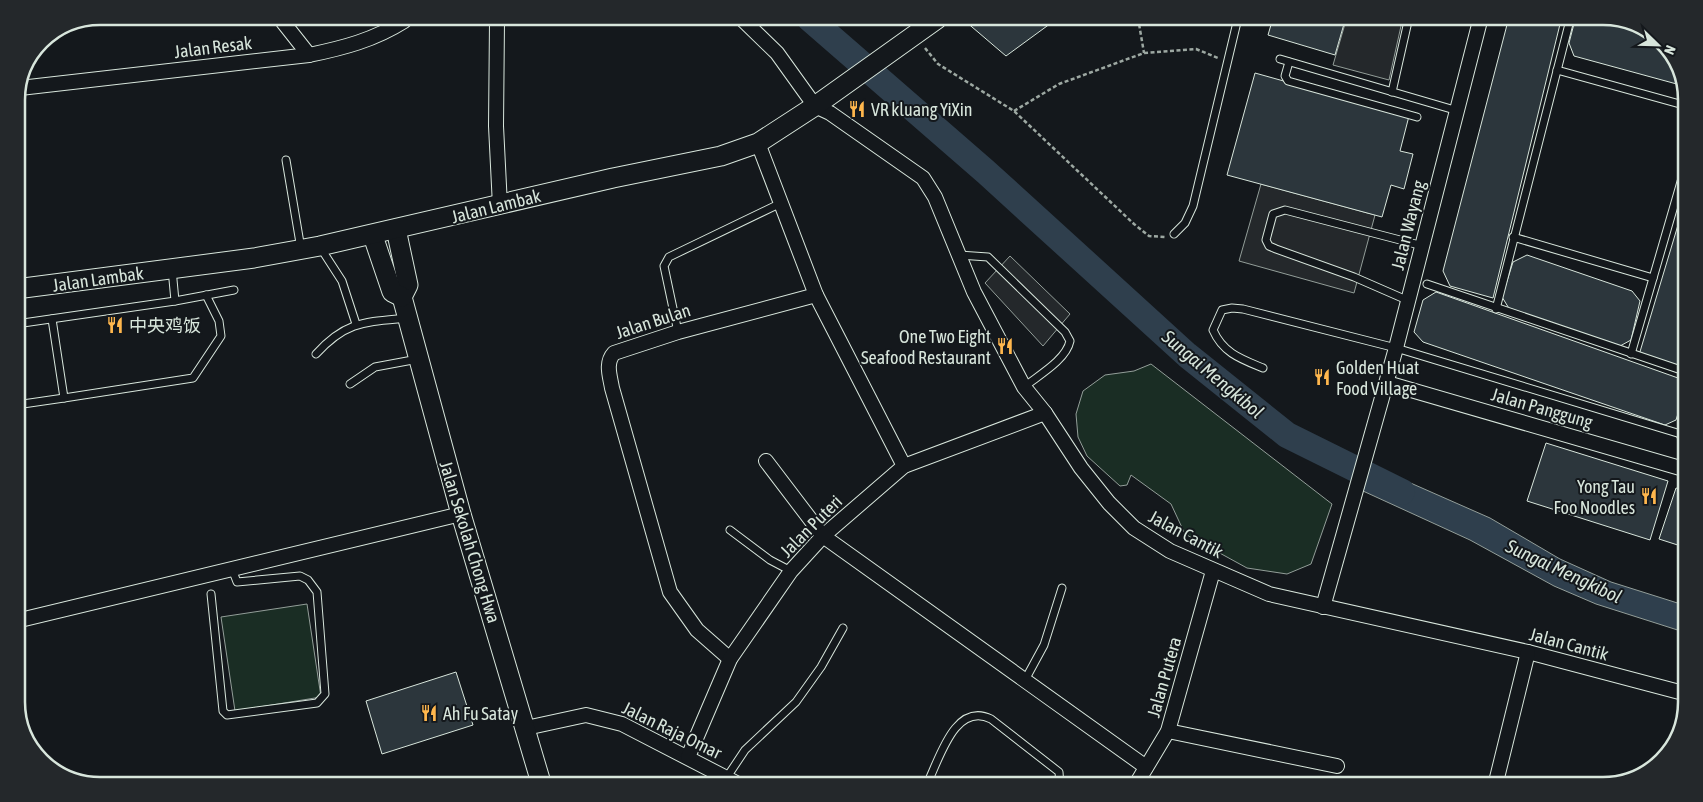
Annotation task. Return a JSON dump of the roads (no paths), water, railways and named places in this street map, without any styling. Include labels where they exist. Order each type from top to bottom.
[{"type":"street","points":[[284,25],[309,55]]},
{"type":"street","name":"Jalan Resak","points":[[27,87],[309,55],[345,48],[369,40],[397,25]]},
{"type":"street","points":[[497,25],[496,126],[500,206]]},
{"type":"street","points":[[748,25],[777,53],[815,106]]},
{"type":"street","name":"Jalan Lambak","points":[[25,289],[172,269],[373,236],[613,178],[721,156],[758,143],[815,106],[929,25]]},
{"type":"street","name":"Jalan Wayang","points":[[1323,607],[1387,383],[1479,25]]},
{"type":"street","name":"Jalan Cantik","points":[[815,106],[830,113],[924,178],[935,197],[974,292],[1024,387],[1045,413],[1081,468],[1109,503],[1134,528],[1170,550],[1213,572],[1268,594],[1528,652],[1678,692]]},
{"type":"street","points":[[758,143],[816,295],[904,466]]},
{"type":"street","name":"Jalan Sekolah Chong Hwa","points":[[396,230],[408,285],[402,297],[407,318],[460,514],[540,777]]},
{"type":"street","name":"Jalan Sekolah Chong Hwa","points":[[373,236],[392,292],[402,297]]},
{"type":"street","name":"Jalan Bulan","points":[[730,659],[697,630],[670,592],[612,388],[608,367],[610,357],[614,352],[678,332],[816,295]]},
{"type":"street","name":"Jalan Panggung","points":[[1387,383],[1678,467]]},
{"type":"street","name":"Jalan Puteri","points":[[688,756],[730,659],[791,571],[823,536],[904,466],[1045,413]]},
{"type":"street","points":[[766,461],[823,536],[1146,767]]},
{"type":"street","points":[[25,619],[460,514]]},
{"type":"street","name":"Jalan Putera","points":[[1140,777],[1168,731],[1213,572]]},
{"type":"street","points":[[1497,777],[1528,652]]},
{"type":"street","name":"Jalan Raja Omar","points":[[526,728],[586,715],[622,724],[727,777]]},
{"type":"street","points":[[1168,731],[1337,766]]},
{"type":"lane","points":[[1174,234],[1185,223],[1193,206],[1236,25]]},
{"type":"lane","points":[[1392,92],[1407,25]]},
{"type":"lane","points":[[1496,308],[1569,25]]},
{"type":"lane","points":[[1280,59],[1458,111]]},
{"type":"lane","points":[[1289,62],[1285,76],[1288,81],[1417,117]]},
{"type":"lane","points":[[1557,70],[1678,104]]},
{"type":"lane","points":[[286,160],[301,249]]},
{"type":"lane","points":[[1632,354],[1678,192]]},
{"type":"lane","points":[[678,332],[664,266],[669,257],[781,203]]},
{"type":"lane","points":[[1409,300],[1354,277],[1269,246],[1266,240],[1273,214],[1285,210],[1423,246]]},
{"type":"lane","points":[[1513,237],[1653,278]]},
{"type":"lane","points":[[320,246],[342,281],[356,324]]},
{"type":"lane","points":[[959,255],[988,257],[1065,332],[1070,341],[1069,348],[1062,356],[1024,387]]},
{"type":"lane","points":[[172,269],[175,301]]},
{"type":"lane","points":[[1427,284],[1678,369]]},
{"type":"lane","points":[[25,323],[175,301],[234,290]]},
{"type":"lane","points":[[25,403],[193,378],[221,336],[219,321],[206,295]]},
{"type":"lane","points":[[1263,368],[1233,355],[1219,343],[1213,330],[1222,310],[1232,308],[1243,309],[1396,348],[1678,429]]},
{"type":"lane","points":[[316,354],[337,334],[356,324],[407,318]]},
{"type":"lane","points":[[52,319],[64,398]]},
{"type":"lane","points":[[350,384],[375,367],[418,359]]},
{"type":"lane","points":[[730,530],[770,560],[791,571]]},
{"type":"lane","points":[[211,594],[223,711],[227,715],[317,704],[322,700],[325,694],[317,592],[308,580],[300,576],[237,582],[232,569]]},
{"type":"lane","points":[[1025,680],[1044,645],[1062,588]]},
{"type":"lane","points":[[727,777],[745,750],[796,702],[821,667],[843,628]]},
{"type":"lane","points":[[930,777],[959,723],[970,715],[981,714],[1059,772],[1059,777]]},
{"type":"water","name":"Sungai Mengkibol","points":[[1372,466],[1490,518],[1560,559],[1611,582],[1678,603],[1678,630],[1596,604],[1554,586],[1470,540],[1363,491]]},
{"type":"waterway","name":"Sungai Mengkibol","points":[[817,25],[986,172],[1187,355],[1287,435],[1402,492]]},
{"type":"place","name":"VR kluang YiXin","points":[[857,109]]},
{"type":"place","name":"中央鸡饭","points":[[115,325]]},
{"type":"place","name":"One Two Eight Seafood Restaurant","points":[[1005,346]]},
{"type":"place","name":"Golden Huat Food Village","points":[[1322,377]]},
{"type":"place","name":"Yong Tau Foo Noodles","points":[[1649,496]]},
{"type":"place","name":"Ah Fu Satay","points":[[429,713]]}]
